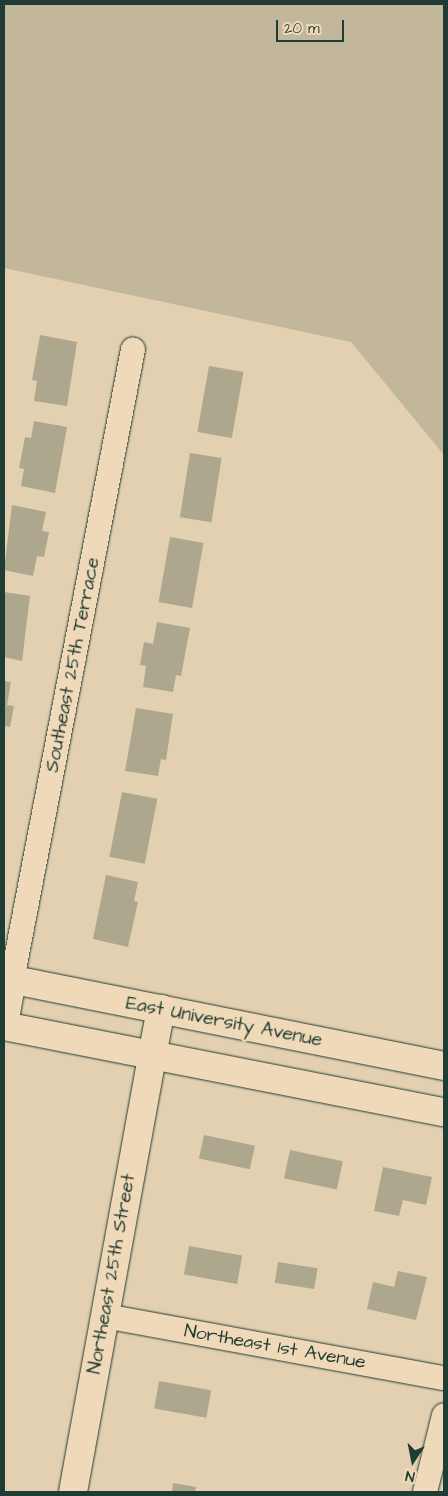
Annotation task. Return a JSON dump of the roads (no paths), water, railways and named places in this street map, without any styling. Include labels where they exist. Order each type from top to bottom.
[{"type":"main road","name":"East University Avenue","points":[[8,979],[444,1066]]},
{"type":"main road","points":[[8,979],[4,1025],[152,1056],[444,1112]]},
{"type":"main road","name":"Northeast 25th Street","points":[[73,1492],[162,1009]]},
{"type":"street","name":"Southeast 25th Terrace","points":[[8,979],[133,349]]},
{"type":"street","name":"Northeast 1st Avenue","points":[[105,1316],[444,1378]]},
{"type":"street","points":[[432,1487],[444,1415]]}]
